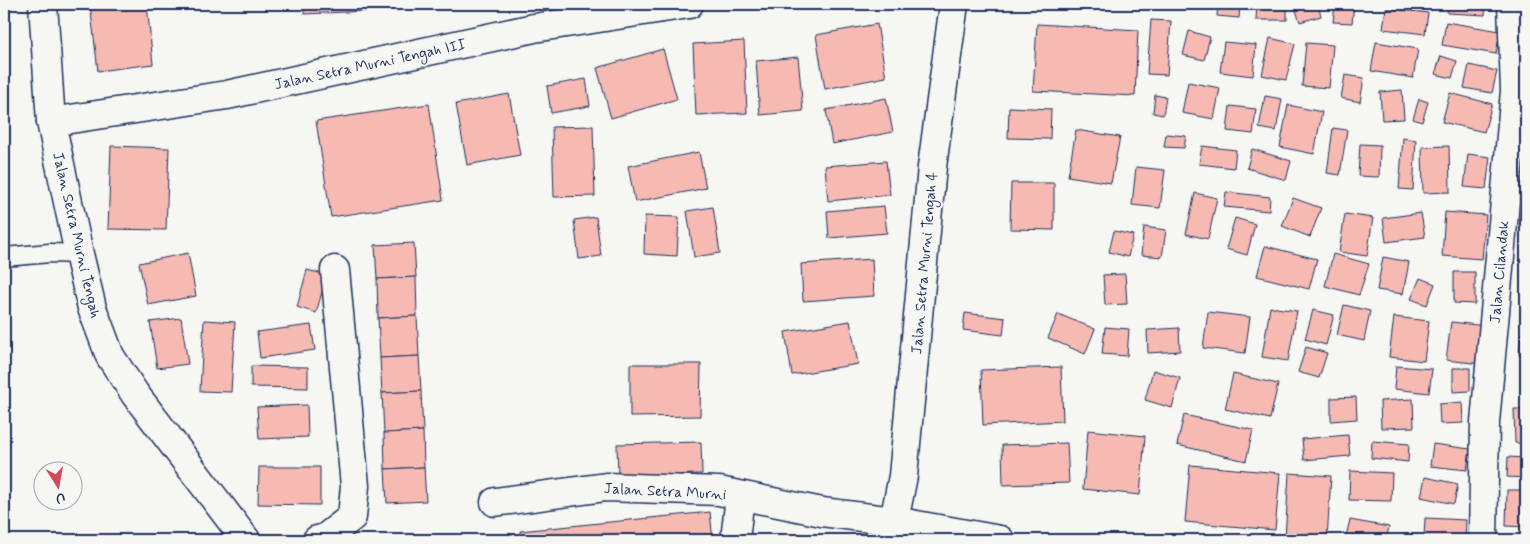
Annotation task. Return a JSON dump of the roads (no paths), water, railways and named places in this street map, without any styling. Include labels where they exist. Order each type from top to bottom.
[{"type":"street","name":"Jalan Setra Murni Tengah","points":[[43,4],[51,122],[92,308],[110,356],[162,431],[246,540]]},
{"type":"street","name":"Jalan Setra Murni Tengah III","points":[[51,122],[227,96],[534,28],[689,4]]},
{"type":"street","name":"Jalan Setra Murni Tengah 4","points":[[894,521],[903,476],[932,167],[954,4]]},
{"type":"street","name":"Jalan Cilandak","points":[[1483,540],[1485,422],[1515,91],[1520,80],[1512,4]]},
{"type":"street","points":[[317,540],[325,538],[352,517],[355,486],[335,270]]},
{"type":"street","name":"Jalan Setra Murni","points":[[495,502],[606,487],[719,491],[822,512],[894,521],[1000,540]]},
{"type":"street","points":[[735,540],[740,496]]},
{"type":"lane","points":[[4,257],[50,253],[79,254]]}]
